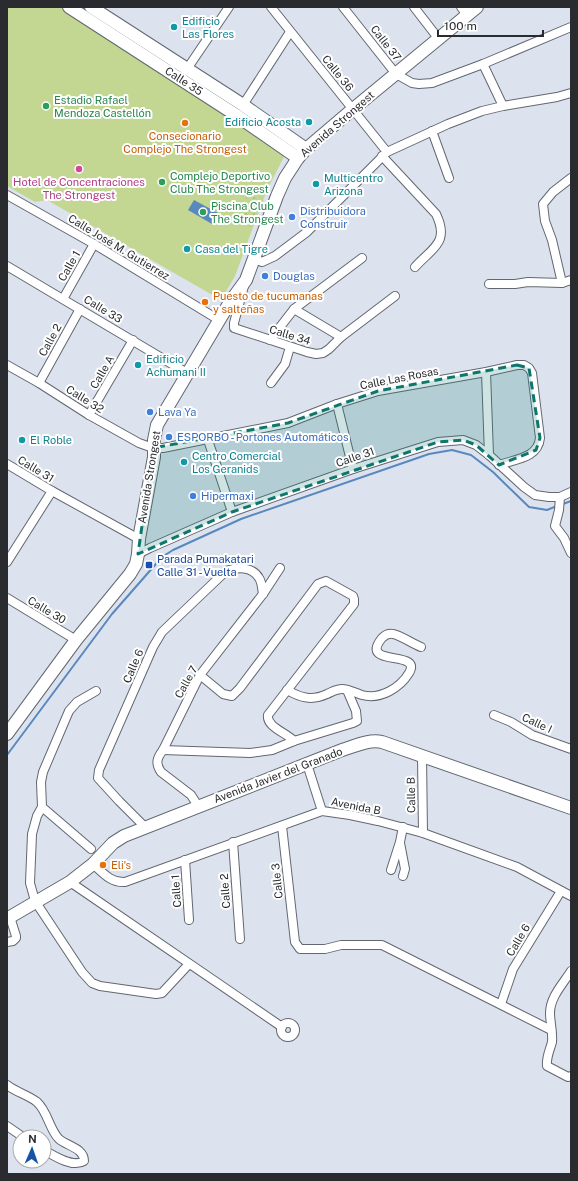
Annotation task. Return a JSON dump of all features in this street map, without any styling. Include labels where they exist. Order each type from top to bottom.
[{"type":"street","name":"Calle 35","points":[[69,7],[107,24],[239,110],[306,149]]},
{"type":"street","name":"Calle 35","points":[[91,7],[107,24]]},
{"type":"street","points":[[184,74],[229,7]]},
{"type":"street","name":"Calle 36","points":[[271,7],[353,109],[384,154],[436,214],[440,224],[442,237],[437,246],[415,267]]},
{"type":"street","name":"Calle 37","points":[[343,7],[396,74]]},
{"type":"street","points":[[414,7],[438,38]]},
{"type":"street","name":"Avenida Strongest","points":[[7,734],[76,640],[130,574],[136,564],[154,457],[154,440],[157,425],[230,302],[246,280],[285,178],[298,158],[306,149],[438,38],[468,10]]},
{"type":"street","points":[[396,74],[412,83],[432,83],[483,64],[571,27]]},
{"type":"street","points":[[239,110],[290,32]]},
{"type":"street","points":[[483,64],[503,106]]},
{"type":"street","points":[[254,259],[262,262],[275,256],[307,232],[384,154],[432,131],[482,111],[571,93]]},
{"type":"street","name":"Calle 35","points":[[239,110],[298,158]]},
{"type":"street","points":[[432,131],[449,178]]},
{"type":"street","points":[[562,283],[552,240],[545,221],[543,204],[553,192],[571,178]]},
{"type":"street","name":"Calle José M. Gutierrez","points":[[7,195],[94,244],[219,320]]},
{"type":"street","name":"Calle 1","points":[[63,299],[94,244]]},
{"type":"street","points":[[270,340],[294,309],[362,258]]},
{"type":"street","name":"Calle 33","points":[[7,266],[187,373]]},
{"type":"street","name":"Calle 34","points":[[246,280],[234,328],[316,354],[322,353],[329,349],[341,337],[395,296]]},
{"type":"street","points":[[489,284],[515,284],[528,282],[562,283],[571,280]]},
{"type":"street","name":"Calle 2","points":[[39,383],[80,309]]},
{"type":"street","points":[[294,309],[341,337]]},
{"type":"street","name":"Calle A","points":[[89,415],[133,340]]},
{"type":"street","points":[[271,383],[285,364],[290,347]]},
{"type":"street","name":"Calle 32","points":[[7,365],[39,383],[89,415],[139,443],[154,448]]},
{"type":"street","name":"Calle Las Rosas","points":[[154,448],[163,448],[208,440],[288,423],[337,404],[378,391],[517,365],[524,365],[529,368],[533,381],[540,438],[539,446],[530,455],[499,465]]},
{"type":"street","points":[[486,372],[489,455]]},
{"type":"street","points":[[337,404],[354,469]]},
{"type":"street","points":[[208,440],[232,512]]},
{"type":"street","name":"Calle 31","points":[[138,554],[232,512],[354,469],[438,442],[463,440],[476,445],[489,455],[524,488],[535,495],[549,497],[560,502],[571,492]]},
{"type":"street","name":"Calle 31","points":[[7,464],[52,492],[139,539]]},
{"type":"street","points":[[7,562],[52,492]]},
{"type":"street","points":[[560,502],[555,526],[564,538],[571,553]]},
{"type":"street","name":"Calle 6","points":[[145,827],[98,778],[99,770],[153,647],[162,632],[226,571],[239,568],[247,569],[255,573],[260,578],[263,594]]},
{"type":"street","name":"Calle 7","points":[[198,806],[191,795],[169,779],[158,768],[157,759],[163,750],[200,675],[263,594],[280,568]]},
{"type":"street","points":[[200,675],[223,694],[232,696],[240,688],[318,584],[326,581],[353,596],[354,604],[268,715],[268,722],[290,736],[294,741]]},
{"type":"street","name":"Calle 30","points":[[7,598],[76,640]]},
{"type":"street","points":[[287,690],[297,696],[309,699],[321,697],[343,689],[364,696],[375,696],[389,692],[406,677],[411,666],[406,660],[379,654],[377,646],[380,641],[388,634],[393,634],[421,647]]},
{"type":"street","points":[[163,750],[250,753],[272,750],[294,741],[353,724],[357,721],[356,711],[348,690]]},
{"type":"street","points":[[96,691],[77,702],[69,711],[43,772],[41,782],[42,807],[37,816],[32,834],[30,883],[35,901],[82,972],[92,982],[100,986],[156,994],[162,993],[189,964]]},
{"type":"street","name":"Calle I","points":[[494,715],[511,722],[532,735],[571,749]]},
{"type":"street","name":"Avenida Javier del Granado","points":[[8,917],[70,882],[93,864],[113,843],[124,836],[360,744],[377,741],[571,808]]},
{"type":"street","name":"Calle B","points":[[422,756],[423,833]]},
{"type":"street","points":[[307,764],[322,811]]},
{"type":"street","points":[[42,807],[91,849]]},
{"type":"street","name":"Avenida B","points":[[93,864],[112,880],[120,882],[130,880],[322,811],[350,815],[423,833],[517,868],[571,896]]},
{"type":"street","name":"Calle 3","points":[[282,826],[294,942],[299,948],[302,950],[325,949],[341,945],[382,945],[501,1004]]},
{"type":"street","points":[[391,870],[400,842],[402,827]]},
{"type":"street","name":"Calle 2","points":[[233,842],[240,939]]},
{"type":"street","points":[[400,842],[405,869],[403,876]]},
{"type":"street","name":"Calle 1","points":[[185,860],[189,920]]},
{"type":"street","points":[[70,882],[282,1027]]},
{"type":"street","name":"Calle 6","points":[[501,1004],[513,969],[561,892]]},
{"type":"street","points":[[7,942],[13,941],[16,938],[16,932],[8,917]]},
{"type":"street","points":[[571,971],[555,994],[551,1004],[550,1012],[552,1041],[546,1060],[547,1066],[568,1077],[571,1076]]},
{"type":"street","points":[[501,1004],[551,1030]]},
{"type":"street","points":[[7,1085],[36,1101],[47,1116],[54,1133],[60,1140],[81,1152],[84,1157],[84,1161],[75,1163],[52,1153]]},
{"type":"highlighted area","points":[[517,365],[529,368],[540,438],[536,450],[499,465],[476,445],[463,440],[438,442],[232,512],[138,554],[153,448],[288,423],[378,391]]},
{"type":"green space","name":"Complejo Deportivo Club The Strongest","points":[[7,7],[62,7],[126,51],[217,109],[285,155],[267,190],[235,276],[221,300],[47,200],[35,202],[7,186]]},
{"type":"green space","points":[[249,192],[264,200],[249,228],[234,221]]},
{"type":"water","name":"Piscina Club The Strongest","points":[[194,200],[218,213],[212,224],[188,210]]},
{"type":"waterway","points":[[7,755],[112,614],[162,557],[173,550],[241,519],[429,454],[452,450],[471,455],[493,472],[529,507],[547,510],[557,506]]},
{"type":"waterway","points":[[563,504],[571,501]]},
{"type":"place","name":"Edificio Las Flores","points":[[174,27]]},
{"type":"place","name":"Estadio Rafael Mendoza Castellón","points":[[46,106]]},
{"type":"place","name":"Edificio Acosta","points":[[309,122]]},
{"type":"place","name":"Consecionario Complejo The Strongest","points":[[185,123]]},
{"type":"place","name":"Hotel de Concentraciones The Strongest","points":[[79,169]]},
{"type":"place","name":"Complejo Deportivo Club The Strongest","points":[[162,182]]},
{"type":"place","name":"Multicentro Arizona","points":[[316,184]]},
{"type":"place","name":"Piscina Club The Strongest","points":[[203,212]]},
{"type":"place","name":"Distribuidora Construir","points":[[292,217]]},
{"type":"place","name":"Casa del Tigre","points":[[187,249]]},
{"type":"place","name":"Douglas","points":[[265,276]]},
{"type":"place","name":"Puesto de tucumanas y salteñas","points":[[205,302]]},
{"type":"place","name":"Edificio Achumani II","points":[[138,365]]},
{"type":"place","name":"Lava Ya","points":[[150,412]]},
{"type":"place","name":"ESPORBO - Portones Automáticos","points":[[169,437]]},
{"type":"place","name":"El Roble","points":[[22,440]]},
{"type":"place","name":"Centro Comercial Los Geranids","points":[[184,462]]},
{"type":"place","name":"Hipermaxi","points":[[193,496]]},
{"type":"place","name":"Parada Pumakatari Calle 31 - Vuelta","points":[[149,565]]},
{"type":"place","name":"Eli's","points":[[103,865]]}]
